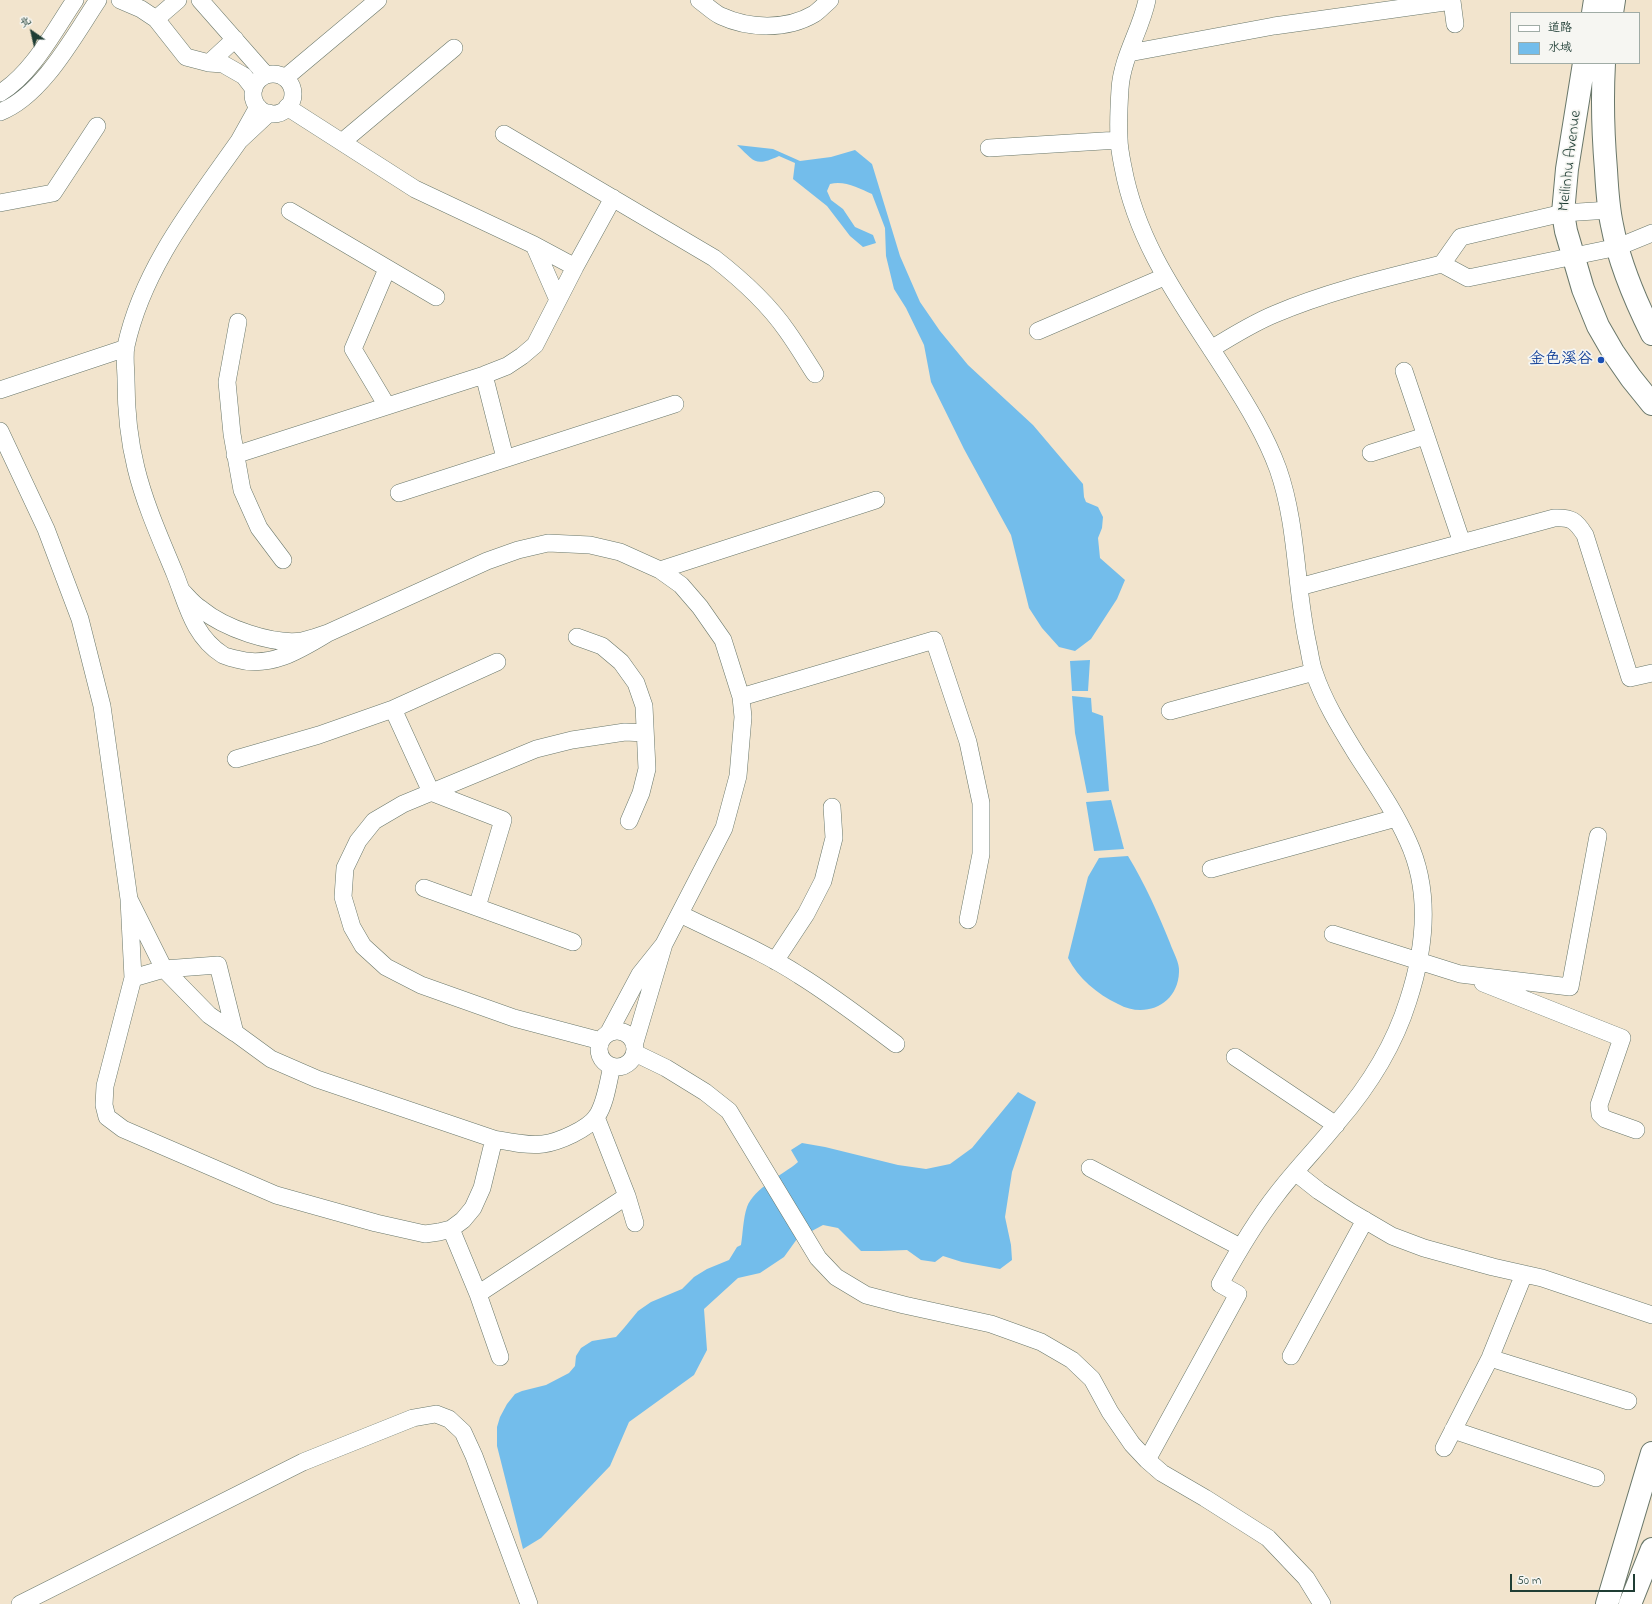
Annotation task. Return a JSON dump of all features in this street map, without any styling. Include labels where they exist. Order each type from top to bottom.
[{"type":"main road","points":[[1593,12],[1595,0]]},
{"type":"main road","points":[[1612,12],[1614,0]]},
{"type":"main road","name":"Meilinhu Avenue","points":[[1584,64],[1573,128],[1563,213],[1566,231],[1584,289],[1602,332],[1613,352],[1652,404]]},
{"type":"main road","name":"Meilinhu Avenue","points":[[1604,64],[1602,97],[1604,149],[1612,225],[1626,272],[1652,334]]},
{"type":"main road","points":[[1606,1604],[1652,1453]]},
{"type":"main road","points":[[1630,1604],[1652,1549]]},
{"type":"street","points":[[0,93],[10,87],[28,68],[75,0]]},
{"type":"street","points":[[0,112],[6,110],[27,95],[49,73],[98,0]]},
{"type":"street","points":[[120,0],[141,9],[156,20],[186,57],[209,63],[223,64],[244,76],[254,89]]},
{"type":"street","points":[[156,20],[178,0]]},
{"type":"street","points":[[200,0],[266,75]]},
{"type":"street","points":[[285,78],[378,0]]},
{"type":"street","points":[[699,0],[720,16],[743,23],[768,26],[792,23],[814,14],[830,0]]},
{"type":"street","points":[[1147,0],[1120,84],[1119,140],[1126,183],[1143,235],[1164,277],[1261,430],[1277,466],[1287,496],[1292,523],[1304,628],[1314,672],[1338,724],[1396,818],[1408,842],[1418,871],[1424,900],[1423,932],[1418,961],[1409,1000],[1393,1041],[1372,1077],[1336,1125],[1295,1172],[1262,1214],[1240,1247],[1220,1284],[1238,1294],[1147,1460]]},
{"type":"street","points":[[1129,53],[1274,26],[1452,1],[1455,24]]},
{"type":"street","points":[[209,63],[235,40]]},
{"type":"street","points":[[342,142],[454,48]]},
{"type":"street","points":[[273,74],[285,78],[290,83],[293,95],[287,107],[276,114],[264,110],[253,95],[256,83],[266,75],[273,74]]},
{"type":"street","points":[[287,107],[415,189],[534,245],[575,267]]},
{"type":"street","points":[[264,110],[239,141],[171,239],[145,288],[134,314],[126,348],[126,389],[129,430],[136,468],[149,509],[190,617],[202,637],[224,655],[245,662],[272,661],[297,651],[328,633],[487,561],[518,550],[548,543],[590,545],[620,552],[660,570],[680,585],[700,607],[723,640],[741,697],[743,717],[738,776],[724,828],[680,914],[664,944],[640,974],[599,1047],[602,1059],[612,1066],[624,1066],[633,1058],[664,944]]},
{"type":"street","points":[[0,203],[53,193],[97,126]]},
{"type":"street","points":[[504,134],[714,258],[734,273],[759,298],[787,330],[815,374]]},
{"type":"street","points":[[989,148],[1119,140]]},
{"type":"street","points":[[235,455],[484,375],[507,366],[522,356],[535,345],[575,267],[613,198]]},
{"type":"street","points":[[290,210],[436,297]]},
{"type":"street","points":[[1211,349],[1241,331],[1275,314],[1310,301],[1356,285],[1442,264],[1461,237],[1563,213],[1610,210]]},
{"type":"street","points":[[1442,264],[1468,278],[1618,247],[1652,233]]},
{"type":"street","points":[[534,245],[558,300]]},
{"type":"street","points":[[387,269],[353,349],[387,406]]},
{"type":"street","points":[[1038,332],[1164,277]]},
{"type":"street","points":[[238,322],[227,382],[235,455],[242,490],[259,528],[283,560]]},
{"type":"street","points":[[0,390],[126,348]]},
{"type":"street","points":[[1404,371],[1462,544]]},
{"type":"street","points":[[484,375],[505,458]]},
{"type":"street","points":[[399,493],[675,404]]},
{"type":"street","points":[[0,431],[46,529],[80,619],[102,706],[130,898],[133,978],[106,1086],[104,1105],[107,1117],[123,1129],[276,1195],[376,1223],[425,1234],[450,1229],[463,1220],[473,1208],[482,1188],[494,1139]]},
{"type":"street","points":[[1371,452],[1425,436]]},
{"type":"street","points":[[660,570],[876,500]]},
{"type":"street","points":[[1299,588],[1554,518],[1566,517],[1578,524],[1585,535],[1630,678],[1652,673]]},
{"type":"street","points":[[181,590],[200,609],[216,620],[245,632],[275,640],[301,641],[328,633]]},
{"type":"street","points":[[577,637],[590,640],[602,646],[621,662],[636,683],[644,706],[647,769],[641,793],[628,821]]},
{"type":"street","points":[[741,697],[934,640],[968,742],[981,803],[982,854],[968,920]]},
{"type":"street","points":[[236,759],[319,734],[393,709],[498,662]]},
{"type":"street","points":[[1170,711],[1314,672]]},
{"type":"street","points":[[393,709],[432,792],[503,820],[477,907]]},
{"type":"street","points":[[646,733],[625,732],[572,740],[536,750],[403,804],[374,821],[358,840],[345,868],[343,897],[352,927],[363,946],[386,967],[421,985],[514,1018],[605,1037],[615,1031],[627,1033],[635,1048],[705,1092],[729,1111],[818,1258],[836,1277],[866,1295],[991,1324],[1041,1342],[1072,1360],[1092,1379],[1114,1418],[1132,1444],[1147,1460],[1162,1473],[1268,1538],[1306,1578],[1322,1604]]},
{"type":"street","points":[[775,961],[806,914],[823,881],[834,838],[832,807]]},
{"type":"street","points":[[1211,869],[1396,818]]},
{"type":"street","points":[[1561,1014],[1570,987],[1598,836]]},
{"type":"street","points":[[424,888],[573,942]]},
{"type":"street","points":[[130,898],[164,969],[209,1015],[271,1059],[317,1079],[494,1139],[518,1144],[543,1144],[569,1136],[586,1126],[596,1117],[603,1105],[612,1066]]},
{"type":"street","points":[[680,914],[799,974],[853,1011],[896,1044]]},
{"type":"street","points":[[1332,934],[1460,974],[1622,1038],[1599,1105],[1600,1114],[1605,1120],[1636,1130]]},
{"type":"street","points":[[133,978],[164,969],[218,965],[234,1032]]},
{"type":"street","points":[[1460,974],[1570,987]]},
{"type":"street","points":[[1235,1057],[1336,1125]]},
{"type":"street","points":[[596,1117],[627,1196],[635,1223]]},
{"type":"street","points":[[1090,1168],[1240,1247]]},
{"type":"street","points":[[1295,1172],[1319,1191],[1392,1236],[1424,1248],[1542,1278],[1652,1314]]},
{"type":"street","points":[[478,1294],[627,1196]]},
{"type":"street","points":[[1291,1356],[1365,1220]]},
{"type":"street","points":[[450,1229],[478,1294],[500,1357]]},
{"type":"street","points":[[1444,1448],[1490,1358],[1524,1274]]},
{"type":"street","points":[[1490,1358],[1628,1402]]},
{"type":"street","points":[[20,1604],[303,1462],[413,1418],[436,1414],[449,1419],[463,1432],[474,1456],[529,1604]]},
{"type":"street","points":[[1453,1430],[1596,1478]]},
{"type":"water","points":[[737,145],[773,149],[800,161],[831,157],[855,150],[872,164],[900,256],[920,302],[940,331],[968,365],[1033,425],[1083,484],[1086,502],[1098,507],[1103,517],[1102,528],[1098,538],[1100,558],[1125,580],[1117,599],[1091,639],[1075,651],[1059,647],[1042,628],[1029,608],[1011,535],[964,449],[931,382],[924,345],[906,308],[894,289],[886,256],[885,228],[872,194],[851,185],[841,183],[830,184],[827,191],[831,200],[843,209],[855,227],[873,235],[876,243],[863,247],[850,236],[827,206],[793,179],[795,163],[779,156],[765,161],[756,161]]},
{"type":"water","points":[[1090,660],[1088,691],[1072,691],[1070,661]]},
{"type":"water","points":[[1072,696],[1091,698],[1092,712],[1103,716],[1109,791],[1087,793],[1075,733]]},
{"type":"water","points":[[1111,800],[1124,849],[1094,851],[1086,802]]},
{"type":"water","points":[[1128,856],[1156,910],[1176,958],[1179,969],[1177,983],[1173,993],[1166,1001],[1149,1009],[1139,1010],[1128,1008],[1110,1000],[1083,979],[1068,958],[1088,877],[1099,858]]},
{"type":"water","points":[[1018,1092],[1036,1102],[1012,1172],[1005,1217],[1011,1245],[1012,1260],[1000,1269],[962,1262],[943,1256],[935,1262],[921,1260],[907,1250],[861,1251],[838,1228],[823,1225],[797,1239],[784,1257],[760,1273],[738,1278],[704,1309],[707,1350],[694,1375],[629,1422],[610,1466],[541,1538],[523,1549],[497,1446],[497,1427],[500,1417],[507,1404],[515,1394],[546,1385],[569,1373],[575,1366],[576,1356],[581,1348],[592,1341],[616,1337],[638,1311],[651,1302],[682,1289],[694,1277],[707,1269],[729,1260],[737,1247],[741,1245],[747,1207],[751,1200],[762,1188],[798,1162],[791,1150],[802,1143],[825,1147],[898,1165],[926,1169],[950,1164],[972,1148]]},
{"type":"place","name":"金色溪谷","points":[[1601,360]]}]
